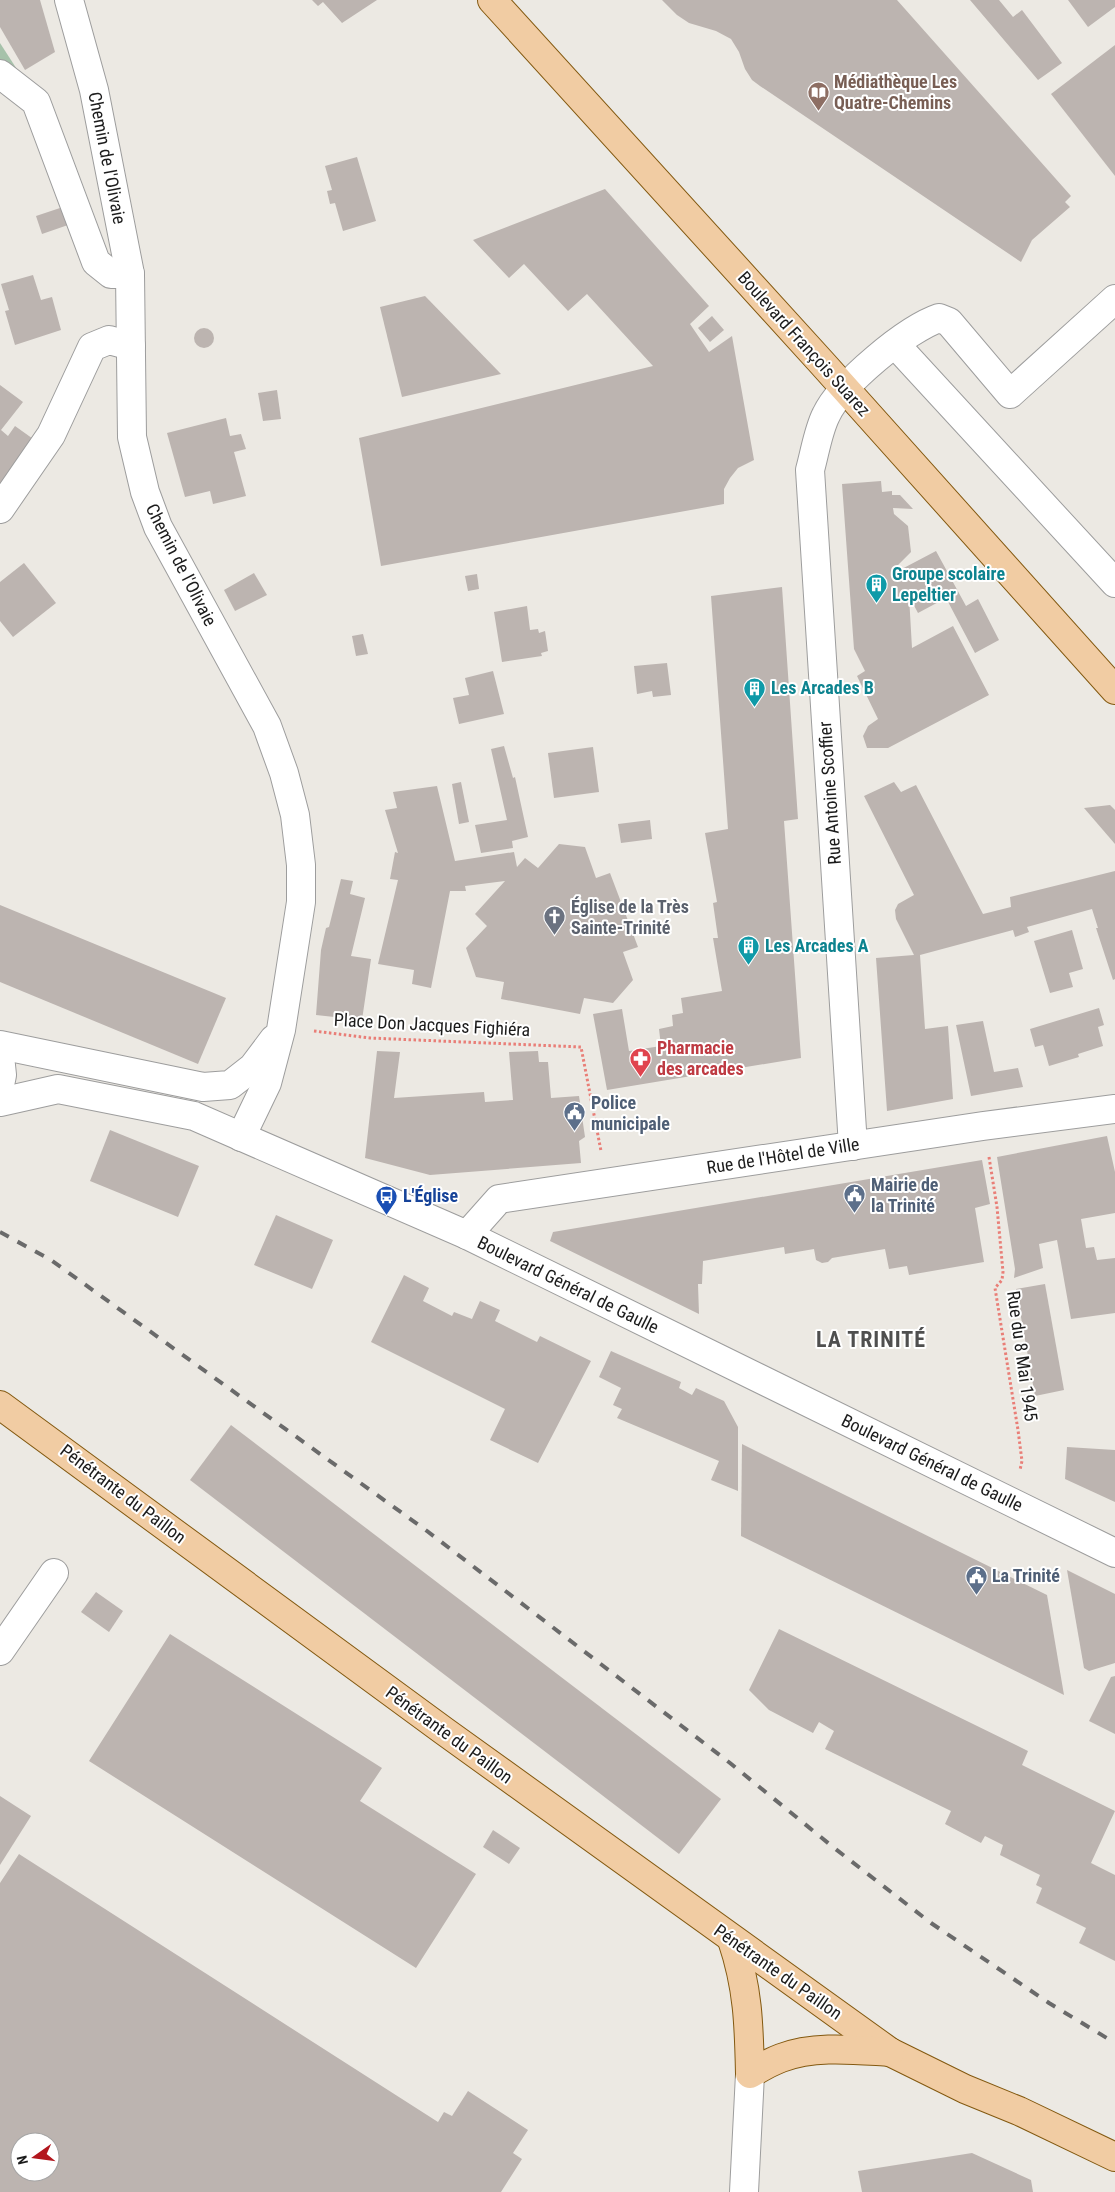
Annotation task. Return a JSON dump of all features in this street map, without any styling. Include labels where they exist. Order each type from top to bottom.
[{"type":"main road","name":"Boulevard François Suarez","points":[[492,0],[1115,690]]},
{"type":"main road","name":"Pénétrante du Paillon","points":[[4,1405],[444,1732],[890,2052],[965,2090],[1018,2112],[1115,2157]]},
{"type":"main road","points":[[732,1940],[742,1971],[748,2007],[750,2074],[782,2057],[800,2053],[848,2050],[890,2052]]},
{"type":"street","name":"Chemin de l'Olivaie","points":[[69,0],[94,90],[130,274],[132,437],[145,492],[158,527],[266,726],[284,773],[295,815],[301,865],[301,902],[281,1030],[267,1083],[241,1137]]},
{"type":"street","points":[[0,74],[36,102],[96,262],[111,274],[130,274]]},
{"type":"street","name":"Rue Antoine Scoffier","points":[[853,1146],[810,470],[826,415],[844,388],[895,344],[929,322],[939,318],[949,322],[1010,394],[1115,299]]},
{"type":"street","points":[[0,509],[51,435],[92,347],[109,340],[131,346]]},
{"type":"street","points":[[895,344],[1115,583]]},
{"type":"street","name":"Chemin de l'Olivaie","points":[[0,1045],[203,1087],[230,1085],[253,1068],[281,1030]]},
{"type":"street","points":[[0,1056],[2,1075],[0,1084]]},
{"type":"street","name":"Boulevard Général de Gaulle","points":[[0,1102],[58,1089],[194,1116],[467,1235],[1115,1553]]},
{"type":"street","name":"Rue de l'Hôtel de Ville","points":[[467,1235],[499,1199],[983,1126],[1115,1109]]},
{"type":"street","points":[[0,1651],[54,1573]]},
{"type":"street","points":[[749,2191],[750,2074]]},
{"type":"path","name":"Place Don Jacques Fighiéra","points":[[281,1030],[334,1032],[370,1038],[581,1047],[608,1183]]},
{"type":"path","name":"Rue du 8 Mai 1945","points":[[983,1126],[997,1207],[1003,1272],[1002,1280],[995,1288],[1022,1461],[1011,1502]]},
{"type":"green space","points":[[0,43],[20,74],[0,86]]},
{"type":"building","points":[[0,0],[40,0],[55,52],[25,70],[0,27]]},
{"type":"building","points":[[312,0],[377,0],[342,23],[323,2],[318,6]]},
{"type":"building","points":[[662,0],[897,0],[1071,196],[1065,202],[1070,207],[1032,240],[1021,262],[760,86],[752,80],[745,69],[739,52],[731,39],[716,31],[689,23],[677,15]]},
{"type":"building","points":[[970,0],[999,0],[1013,17],[1022,10],[1062,63],[1038,80]]},
{"type":"building","points":[[1068,0],[1115,0],[1115,7],[1088,27]]},
{"type":"building","points":[[1115,45],[1115,176],[1051,94]]},
{"type":"building","points":[[357,157],[376,221],[343,231],[335,203],[330,204],[327,191],[332,190],[325,166]]},
{"type":"building","points":[[605,189],[709,306],[690,324],[709,352],[732,336],[754,460],[738,468],[730,478],[724,489],[724,504],[381,566],[359,438],[653,366],[587,294],[568,311],[524,264],[509,278],[473,240]]},
{"type":"building","points":[[63,207],[68,225],[42,234],[36,216]]},
{"type":"building","points":[[33,275],[41,300],[52,297],[61,330],[15,345],[5,311],[9,310],[1,284]]},
{"type":"building","points":[[425,296],[501,374],[402,397],[380,307]]},
{"type":"building","points":[[712,316],[724,330],[710,342],[698,328]]},
{"type":"building","points":[[204,328],[211,331],[214,338],[211,345],[204,348],[197,345],[194,338],[197,331]]},
{"type":"building","points":[[0,385],[23,402],[1,430],[8,436],[15,426],[36,441],[0,493]]},
{"type":"building","points":[[277,390],[281,419],[263,421],[258,393]]},
{"type":"building","points":[[226,418],[230,436],[241,434],[246,449],[234,452],[246,496],[213,504],[210,491],[185,497],[167,433]]},
{"type":"building","name":"Groupe scolaire Lepeltier","points":[[881,481],[882,492],[892,491],[892,495],[900,495],[913,509],[893,508],[894,514],[908,526],[911,552],[898,565],[898,571],[936,551],[966,606],[978,599],[999,640],[975,653],[946,598],[918,613],[909,596],[912,648],[953,626],[989,695],[888,748],[867,748],[863,736],[868,726],[878,719],[857,676],[865,671],[854,649],[842,484]]},
{"type":"building","points":[[24,563],[56,603],[13,637],[0,621],[0,582]]},
{"type":"building","points":[[254,573],[267,595],[235,611],[224,590]]},
{"type":"building","points":[[477,574],[479,589],[468,591],[465,576]]},
{"type":"building","points":[[782,587],[798,819],[784,821],[801,1058],[607,1090],[593,1014],[622,1009],[629,1051],[661,1046],[659,1029],[673,1026],[672,1015],[683,1013],[681,998],[722,991],[713,938],[718,938],[713,903],[717,902],[705,833],[728,829],[711,596]]},
{"type":"building","points":[[527,606],[530,630],[538,629],[539,633],[545,631],[548,651],[541,653],[542,656],[502,662],[494,612]]},
{"type":"building","points":[[363,634],[368,654],[356,656],[352,636]]},
{"type":"building","points":[[667,663],[671,695],[653,697],[652,691],[637,694],[634,666]]},
{"type":"building","points":[[493,671],[504,714],[459,724],[453,698],[469,695],[465,678]]},
{"type":"building","points":[[504,746],[513,778],[515,777],[528,837],[512,841],[513,848],[481,853],[475,825],[507,820],[491,749]]},
{"type":"building","points":[[593,747],[599,792],[554,798],[548,753]]},
{"type":"building","points":[[461,782],[469,822],[459,824],[452,784]]},
{"type":"building","points":[[894,782],[901,792],[916,785],[983,914],[1011,907],[1010,897],[1115,871],[1115,979],[1113,980],[1096,928],[1098,928],[1092,909],[1027,927],[1029,932],[1015,937],[1013,930],[920,955],[925,1029],[948,1026],[953,1099],[887,1111],[876,958],[914,955],[896,919],[895,910],[898,904],[914,895],[864,796]]},
{"type":"building","name":"Église de la Très Sainte-Trinité","points":[[437,786],[455,861],[514,852],[517,867],[525,858],[538,868],[559,844],[585,847],[596,878],[610,873],[638,947],[623,952],[633,980],[613,1003],[584,998],[580,1014],[501,999],[504,982],[476,977],[466,948],[487,926],[475,914],[505,881],[465,886],[466,891],[450,891],[431,988],[412,984],[414,970],[378,964],[398,880],[390,879],[395,852],[398,853],[385,810],[397,808],[393,792]]},
{"type":"building","points":[[1110,805],[1115,810],[1115,844],[1084,808]]},
{"type":"building","points":[[650,820],[652,839],[621,843],[618,824]]},
{"type":"building","points":[[341,879],[353,881],[350,894],[365,898],[351,956],[371,959],[362,1020],[316,1015],[321,950]]},
{"type":"building","points":[[0,905],[226,998],[198,1064],[0,982]]},
{"type":"building","points":[[1072,930],[1083,969],[1069,973],[1073,987],[1050,993],[1034,941]]},
{"type":"building","points":[[1099,1008],[1104,1025],[1098,1027],[1103,1046],[1078,1054],[1079,1057],[1049,1066],[1043,1045],[1035,1047],[1030,1029]]},
{"type":"building","points":[[983,1021],[994,1072],[1018,1068],[1023,1087],[971,1096],[956,1025]]},
{"type":"building","points":[[377,1051],[400,1052],[394,1098],[484,1092],[485,1102],[513,1100],[509,1052],[538,1051],[539,1062],[548,1062],[551,1098],[579,1096],[585,1137],[579,1141],[581,1163],[430,1175],[365,1158]]},
{"type":"building","points":[[110,1130],[199,1166],[178,1217],[90,1181]]},
{"type":"building","points":[[1107,1136],[1115,1172],[1115,1213],[1081,1219],[1086,1248],[1094,1247],[1097,1260],[1115,1258],[1115,1313],[1071,1319],[1057,1240],[1039,1244],[1043,1268],[1014,1278],[1015,1269],[997,1157]]},
{"type":"building","points":[[982,1160],[990,1204],[975,1208],[984,1262],[909,1275],[907,1266],[889,1269],[885,1249],[832,1258],[828,1262],[822,1263],[816,1260],[814,1249],[785,1254],[784,1247],[703,1261],[702,1284],[698,1284],[699,1314],[550,1241],[553,1232]]},
{"type":"building","points":[[276,1215],[333,1240],[312,1289],[254,1265]]},
{"type":"building","points":[[404,1275],[429,1288],[423,1301],[452,1316],[454,1312],[472,1319],[480,1301],[500,1310],[495,1321],[537,1342],[540,1336],[591,1361],[538,1463],[490,1440],[505,1409],[371,1342]]},
{"type":"building","points":[[1045,1284],[1064,1390],[1035,1396],[1016,1289]]},
{"type":"building","points":[[611,1351],[681,1382],[679,1388],[692,1395],[696,1388],[724,1401],[738,1427],[738,1491],[711,1480],[719,1461],[617,1418],[622,1409],[613,1405],[621,1388],[599,1377]]},
{"type":"building","points":[[231,1425],[721,1799],[679,1854],[190,1480]]},
{"type":"building","points":[[742,1444],[1047,1595],[1064,1695],[741,1536]]},
{"type":"building","points":[[1067,1447],[1115,1450],[1115,1502],[1065,1479]]},
{"type":"building","points":[[1067,1570],[1115,1594],[1115,1663],[1089,1671],[1084,1668]]},
{"type":"building","points":[[96,1592],[123,1611],[109,1632],[81,1612]]},
{"type":"building","points":[[779,1629],[1028,1751],[1022,1765],[1115,1811],[1091,1863],[1115,1875],[1115,1961],[1079,1943],[1086,1928],[1036,1903],[1042,1888],[1036,1885],[1040,1875],[1000,1855],[1003,1845],[985,1836],[981,1843],[945,1824],[951,1811],[825,1749],[834,1731],[819,1722],[813,1733],[769,1710],[749,1690]]},
{"type":"building","points":[[170,1634],[382,1768],[360,1801],[476,1874],[416,1968],[89,1761]]},
{"type":"building","points":[[1115,1676],[1115,1734],[1089,1721],[1111,1677]]},
{"type":"building","points":[[0,1796],[31,1816],[0,1865]]},
{"type":"building","points":[[493,1830],[520,1848],[509,1864],[483,1847]]},
{"type":"building","points":[[19,1854],[438,2122],[444,2112],[452,2116],[468,2091],[528,2130],[513,2153],[522,2159],[501,2192],[0,2192],[0,1883]]},
{"type":"building","points":[[972,2153],[1031,2180],[1033,2192],[862,2192],[858,2171]]},
{"type":"railway","points":[[0,1232],[51,1260],[427,1531],[730,1763],[833,1847],[931,1923],[1049,2003],[1115,2043]]},
{"type":"place","name":"Médiathèque Les Quatre-Chemins","points":[[818,111]]},
{"type":"place","name":"Groupe scolaire Lepeltier","points":[[876,603]]},
{"type":"place","name":"Les Arcades B","points":[[755,707]]},
{"type":"place","name":"Église de la Très Sainte-Trinité","points":[[555,936]]},
{"type":"place","name":"Les Arcades A","points":[[749,965]]},
{"type":"place","name":"Pharmacie des arcades","points":[[641,1077]]},
{"type":"place","name":"Police municipale","points":[[575,1132]]},
{"type":"place","name":"Mairie de la Trinité","points":[[855,1214]]},
{"type":"place","name":"L'Église","points":[[387,1215]]},
{"type":"place","name":"La Trinité","points":[[976,1595]]},
{"type":"district","name":"LA TRINITÉ","points":[[871,1339]]}]
